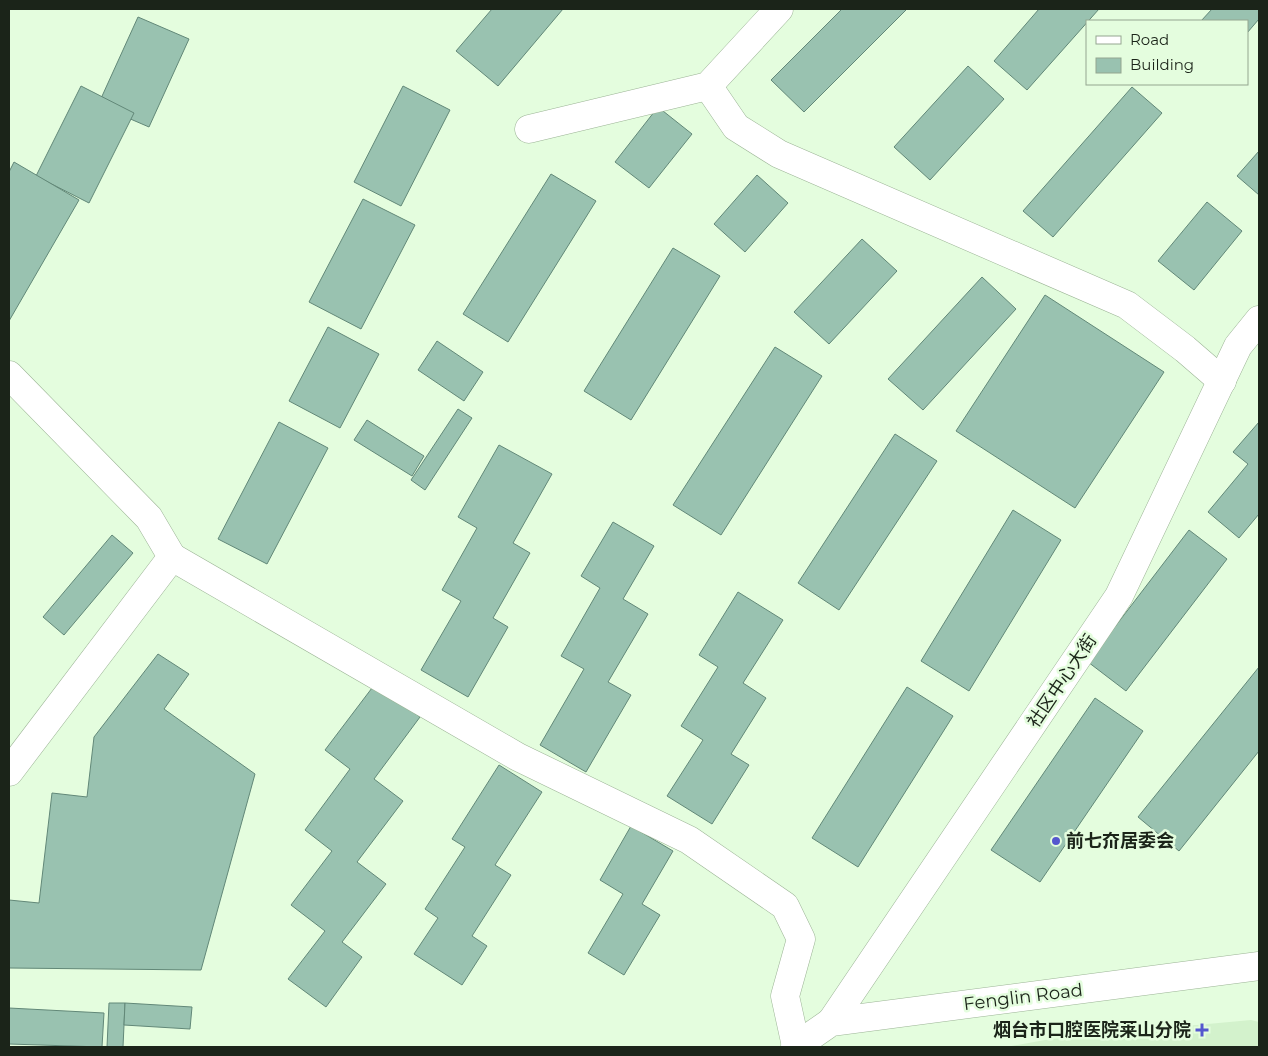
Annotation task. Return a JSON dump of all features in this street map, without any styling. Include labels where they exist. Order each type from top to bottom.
[{"type":"street","points":[[529,129],[708,86],[779,9]]},
{"type":"street","points":[[708,86],[736,127],[780,154],[1127,304],[1185,348],[1222,381]]},
{"type":"street","name":"社区中心大街","points":[[830,1022],[1120,596],[1238,346],[1259,320]]},
{"type":"street","points":[[9,375],[149,518],[172,557],[518,757],[689,840],[785,906],[801,939],[785,996],[795,1047]]},
{"type":"street","points":[[9,772],[172,557]]},
{"type":"street","name":"Fenglin Road","points":[[795,1047],[830,1022],[1259,966]]},
{"type":"shaded area","name":"烟台市口腔医院莱山分院","points":[[1251,1020],[1259,1022],[1259,1047],[1006,1047],[1056,1038]]},
{"type":"building","points":[[492,9],[563,9],[498,86],[456,51]]},
{"type":"building","points":[[842,9],[907,9],[804,112],[771,80]]},
{"type":"building","points":[[1039,9],[1099,9],[1089,20],[1086,20],[1086,24],[1027,90],[994,61]]},
{"type":"building","points":[[1212,9],[1259,9],[1259,19],[1248,32],[1248,20],[1202,20]]},
{"type":"building","points":[[138,17],[189,39],[149,127],[98,105]]},
{"type":"building","points":[[968,66],[1004,99],[930,180],[894,147]]},
{"type":"building","points":[[81,86],[134,113],[89,203],[36,176]]},
{"type":"building","points":[[403,86],[450,110],[401,206],[354,182]]},
{"type":"building","points":[[1132,87],[1162,113],[1053,237],[1023,211]]},
{"type":"building","points":[[658,107],[692,134],[649,188],[615,162]]},
{"type":"building","points":[[1259,151],[1259,195],[1237,176]]},
{"type":"building","points":[[14,162],[79,200],[9,321],[9,172]]},
{"type":"building","points":[[551,174],[596,201],[508,342],[463,314]]},
{"type":"building","points":[[757,175],[788,203],[745,252],[714,224]]},
{"type":"building","points":[[363,199],[415,225],[361,329],[309,302]]},
{"type":"building","points":[[1207,202],[1242,231],[1194,290],[1158,261]]},
{"type":"building","points":[[862,239],[897,271],[829,344],[794,312]]},
{"type":"building","points":[[673,248],[720,276],[631,420],[584,391]]},
{"type":"building","points":[[982,277],[1016,309],[923,410],[888,379]]},
{"type":"building","points":[[1045,295],[1164,372],[1075,508],[956,431]]},
{"type":"building","points":[[328,327],[379,354],[340,428],[289,401]]},
{"type":"building","points":[[437,341],[483,372],[464,401],[418,370]]},
{"type":"building","points":[[775,347],[822,376],[721,535],[673,505]]},
{"type":"building","points":[[458,409],[472,418],[425,490],[411,480]]},
{"type":"building","points":[[367,420],[424,456],[412,476],[354,440]]},
{"type":"building","points":[[279,422],[328,448],[267,564],[218,539]]},
{"type":"building","points":[[1259,422],[1259,514],[1239,538],[1208,512],[1248,464],[1233,452]]},
{"type":"building","points":[[895,434],[937,461],[839,610],[798,583]]},
{"type":"building","points":[[499,445],[552,474],[513,543],[530,553],[493,618],[508,627],[468,697],[421,670],[461,601],[442,590],[477,528],[458,517]]},
{"type":"building","points":[[1013,510],[1061,540],[969,691],[921,661]]},
{"type":"building","points":[[613,522],[654,546],[623,599],[648,614],[608,682],[631,695],[586,772],[540,745],[584,669],[561,656],[600,588],[581,576]]},
{"type":"building","points":[[1189,530],[1227,559],[1126,691],[1088,662]]},
{"type":"building","points":[[112,535],[133,553],[64,635],[43,617]]},
{"type":"building","points":[[738,592],[783,620],[743,683],[766,698],[731,754],[749,765],[712,824],[667,796],[703,740],[681,726],[718,667],[699,655]]},
{"type":"building","points":[[158,654],[189,674],[164,709],[255,774],[201,970],[9,968],[9,900],[39,903],[52,793],[87,797],[94,737]]},
{"type":"building","points":[[1259,667],[1259,751],[1179,851],[1138,817]]},
{"type":"building","points":[[375,684],[420,717],[374,779],[403,801],[357,862],[386,884],[342,942],[362,957],[326,1007],[288,979],[325,931],[291,905],[332,851],[305,830],[350,769],[325,750]]},
{"type":"building","points":[[907,687],[953,716],[858,867],[812,838]]},
{"type":"building","points":[[1095,698],[1143,731],[1040,882],[991,850]]},
{"type":"building","points":[[499,765],[542,792],[495,865],[511,875],[472,936],[487,946],[462,985],[414,954],[438,918],[425,909],[465,847],[452,839]]},
{"type":"building","points":[[631,826],[673,851],[642,904],[660,915],[624,975],[588,953],[623,894],[600,880]]},
{"type":"building","points":[[109,1003],[125,1003],[123,1047],[107,1047]]},
{"type":"building","points":[[125,1003],[192,1007],[190,1029],[124,1025]]},
{"type":"building","points":[[9,1008],[104,1013],[102,1047],[9,1044]]},
{"type":"place","name":"前七夼居委会","points":[[1056,841]]},
{"type":"place","name":"烟台市口腔医院莱山分院","points":[[1202,1030]]}]
